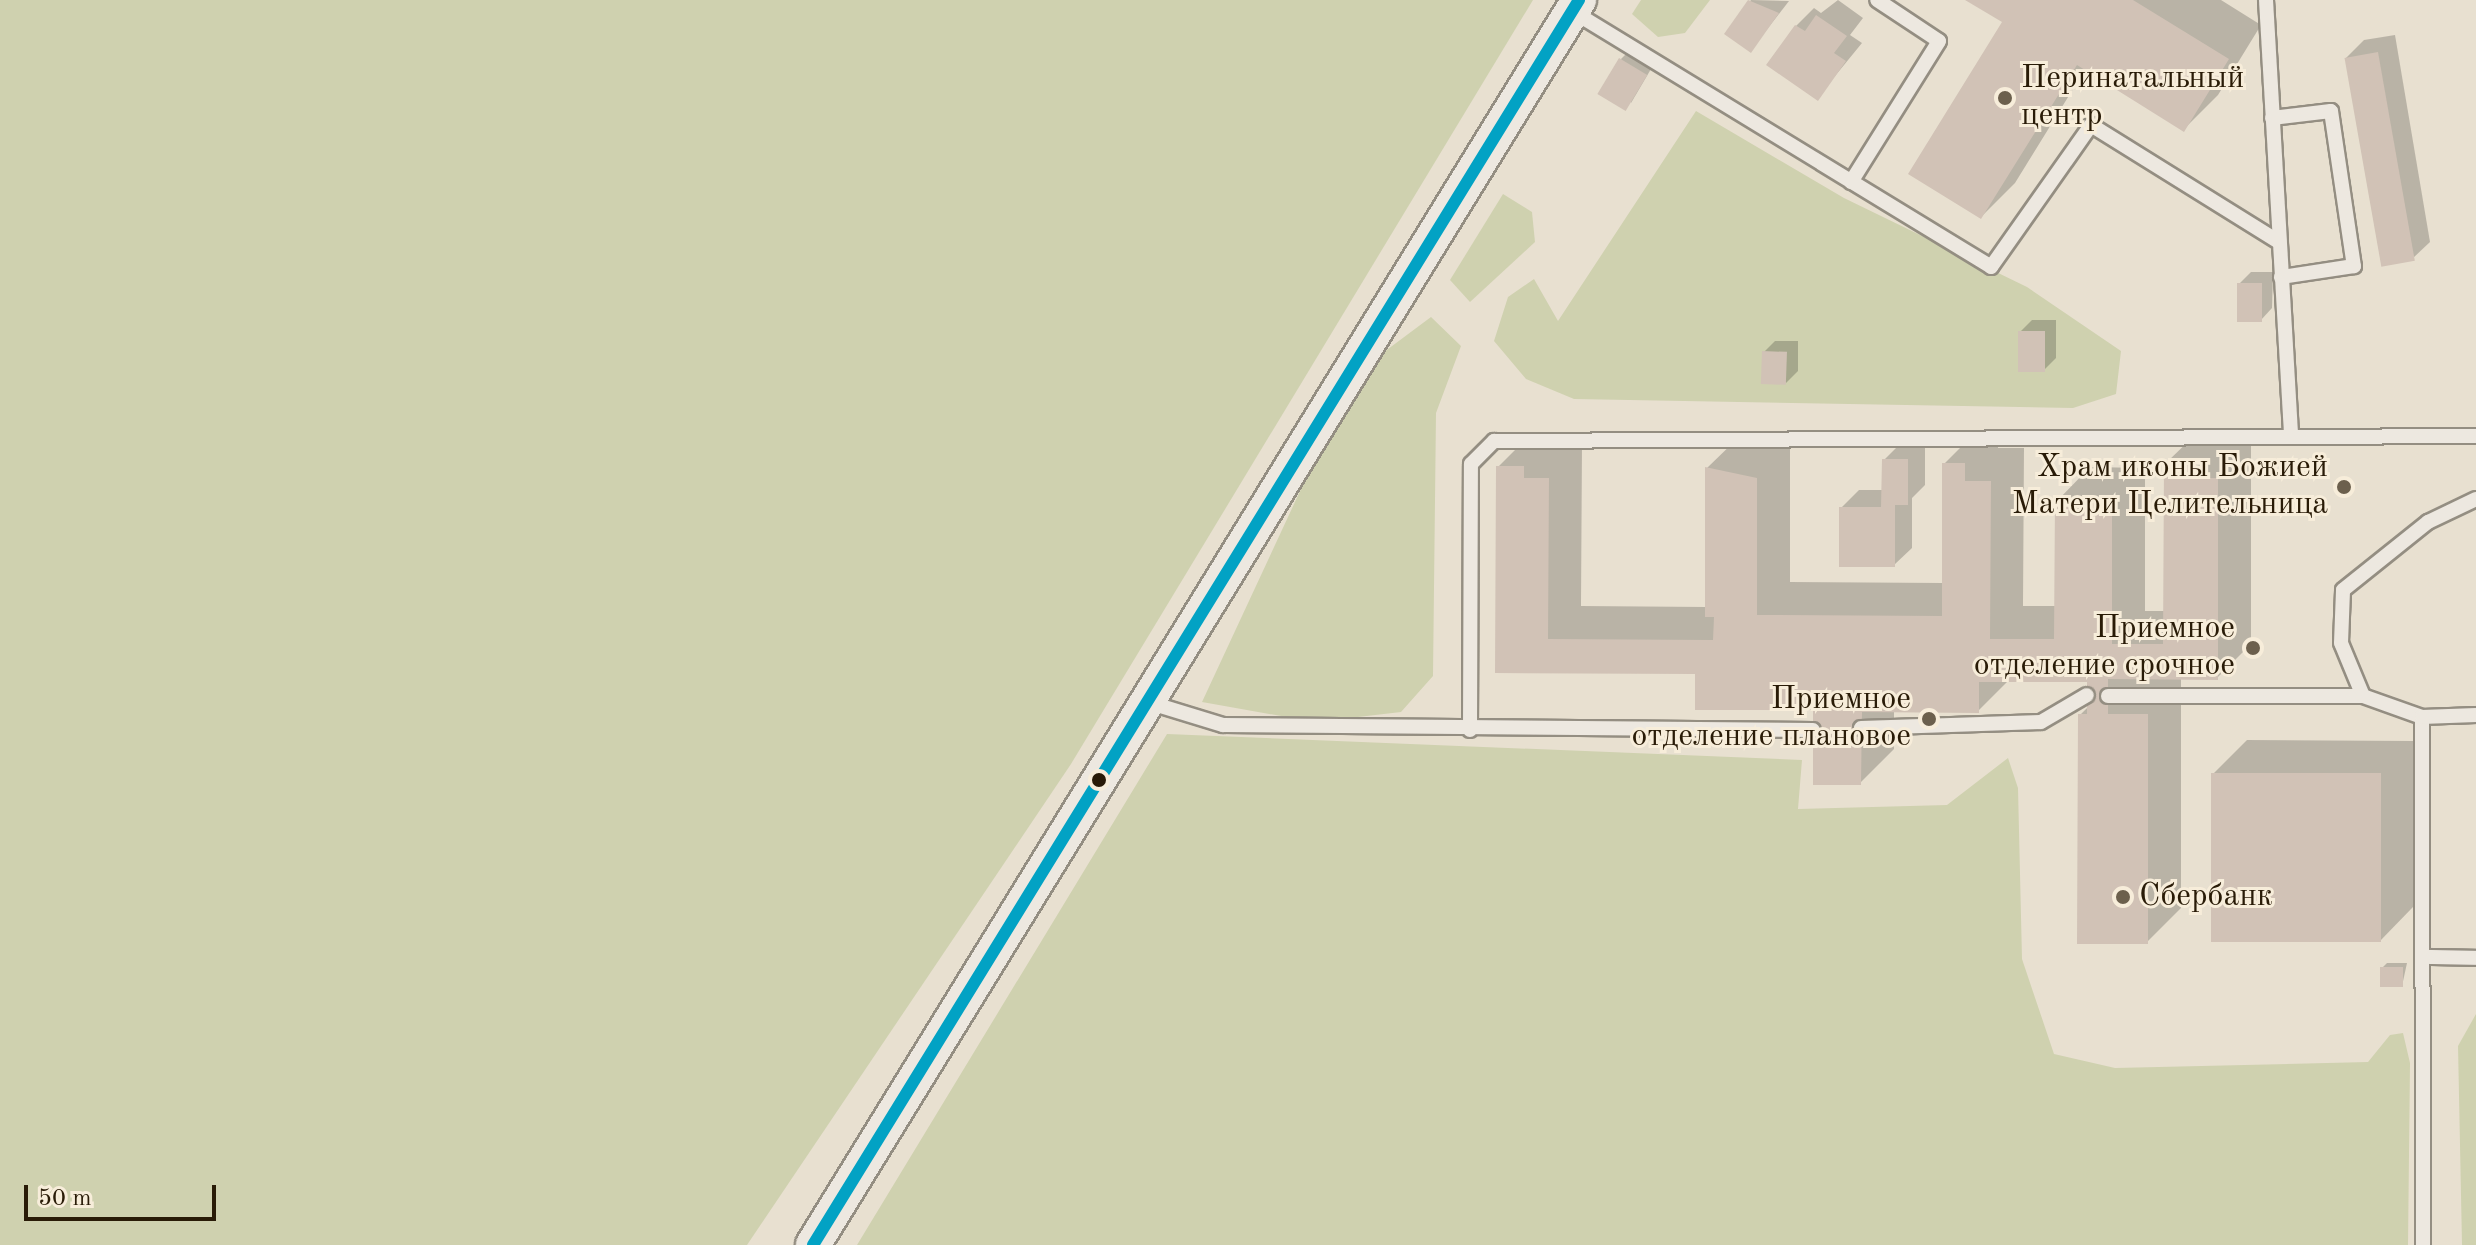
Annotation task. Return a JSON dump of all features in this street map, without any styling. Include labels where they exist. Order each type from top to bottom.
[{"type":"street","points":[[813,1245],[1151,703],[1575,5]]},
{"type":"lane","points":[[1851,182],[1939,41],[1877,0]]},
{"type":"lane","points":[[2266,0],[2291,435]]},
{"type":"lane","points":[[1575,5],[1851,182],[1991,267],[2091,125],[2279,242]]},
{"type":"lane","points":[[2272,118],[2331,111],[2354,266],[2281,277]]},
{"type":"lane","points":[[1470,730],[1471,464],[1494,441],[2476,436]]},
{"type":"lane","points":[[2363,696],[2341,643],[2343,590],[2428,522],[2476,499]]},
{"type":"lane","points":[[1861,728],[2041,722],[2087,695]]},
{"type":"lane","points":[[2108,696],[2363,696],[2422,717],[2476,715]]},
{"type":"lane","points":[[1151,703],[1223,725],[1470,730],[1813,730]]},
{"type":"lane","points":[[2422,717],[2426,957],[2423,1245]]},
{"type":"lane","points":[[2426,957],[2476,958]]},
{"type":"green space","points":[[0,0],[1533,0],[1071,764],[747,1245],[0,1245]]},
{"type":"green space","points":[[1641,0],[1710,0],[1685,33],[1658,37],[1632,14]]},
{"type":"green space","points":[[1696,111],[1844,198],[2027,287],[2121,351],[2116,394],[2073,408],[1574,399],[1526,379],[1494,341],[1508,297],[1534,279],[1558,321]]},
{"type":"green space","points":[[1503,194],[1532,212],[1535,242],[1470,302],[1450,280]]},
{"type":"green space","points":[[1431,317],[1461,346],[1436,413],[1433,676],[1401,712],[1315,722],[1202,702],[1301,489],[1380,355]]},
{"type":"green space","points":[[1167,734],[1802,760],[1798,809],[1947,805],[2008,758],[2018,788],[2022,959],[2054,1054],[2115,1068],[2368,1062],[2390,1035],[2403,1033],[2410,1063],[2408,1245],[857,1245]]},
{"type":"green space","points":[[2476,1014],[2476,1245],[2462,1245],[2458,1046]]},
{"type":"building","points":[[1748,0],[1779,13],[1751,53],[1724,34]]},
{"type":"building","name":"Перинатальный центр","points":[[1965,0],[2133,0],[2229,59],[2184,132],[2077,65],[1981,219],[1908,174],[2002,22]]},
{"type":"building","points":[[1816,15],[1847,36],[1834,53],[1846,61],[1818,101],[1766,65],[1795,25],[1805,31]]},
{"type":"building","points":[[2378,52],[2415,261],[2381,267],[2345,58]]},
{"type":"building","points":[[1619,58],[1647,75],[1626,111],[1597,94]]},
{"type":"building","points":[[2237,283],[2262,283],[2262,322],[2237,322]]},
{"type":"building","points":[[2018,331],[2045,331],[2045,372],[2018,372]]},
{"type":"building","points":[[1762,351],[1787,352],[1786,385],[1761,384]]},
{"type":"building","points":[[1882,459],[1908,459],[1908,505],[1895,505],[1895,567],[1839,567],[1839,507],[1881,507]]},
{"type":"building","points":[[2190,462],[2190,478],[2218,478],[2218,680],[2108,679],[2108,714],[2148,714],[2148,944],[2077,944],[2078,714],[2087,714],[2087,682],[1979,682],[1979,713],[1862,712],[1861,785],[1813,785],[1813,710],[1695,710],[1695,674],[1495,673],[1496,466],[1524,466],[1524,478],[1549,478],[1548,639],[1713,640],[1714,617],[1705,617],[1705,467],[1757,478],[1757,615],[1942,616],[1942,463],[1965,463],[1965,481],[1991,481],[1990,639],[2054,639],[2055,500],[2112,501],[2112,644],[2163,644],[2164,463]]},
{"type":"building","points":[[2211,773],[2381,773],[2381,942],[2211,942]]},
{"type":"building","points":[[2380,967],[2403,967],[2403,987],[2380,987]]},
{"type":"transit line","points":[[813,1245],[1579,0]]},
{"type":"place","name":"Перинатальный центр","points":[[2005,98]]},
{"type":"place","name":"Храм иконы Божией Матери Целительница","points":[[2344,487]]},
{"type":"place","name":"Приемное отделение срочное","points":[[2253,648]]},
{"type":"place","name":"Приемное отделение плановое","points":[[1929,719]]},
{"type":"place","name":"Сбербанк","points":[[2123,897]]}]
